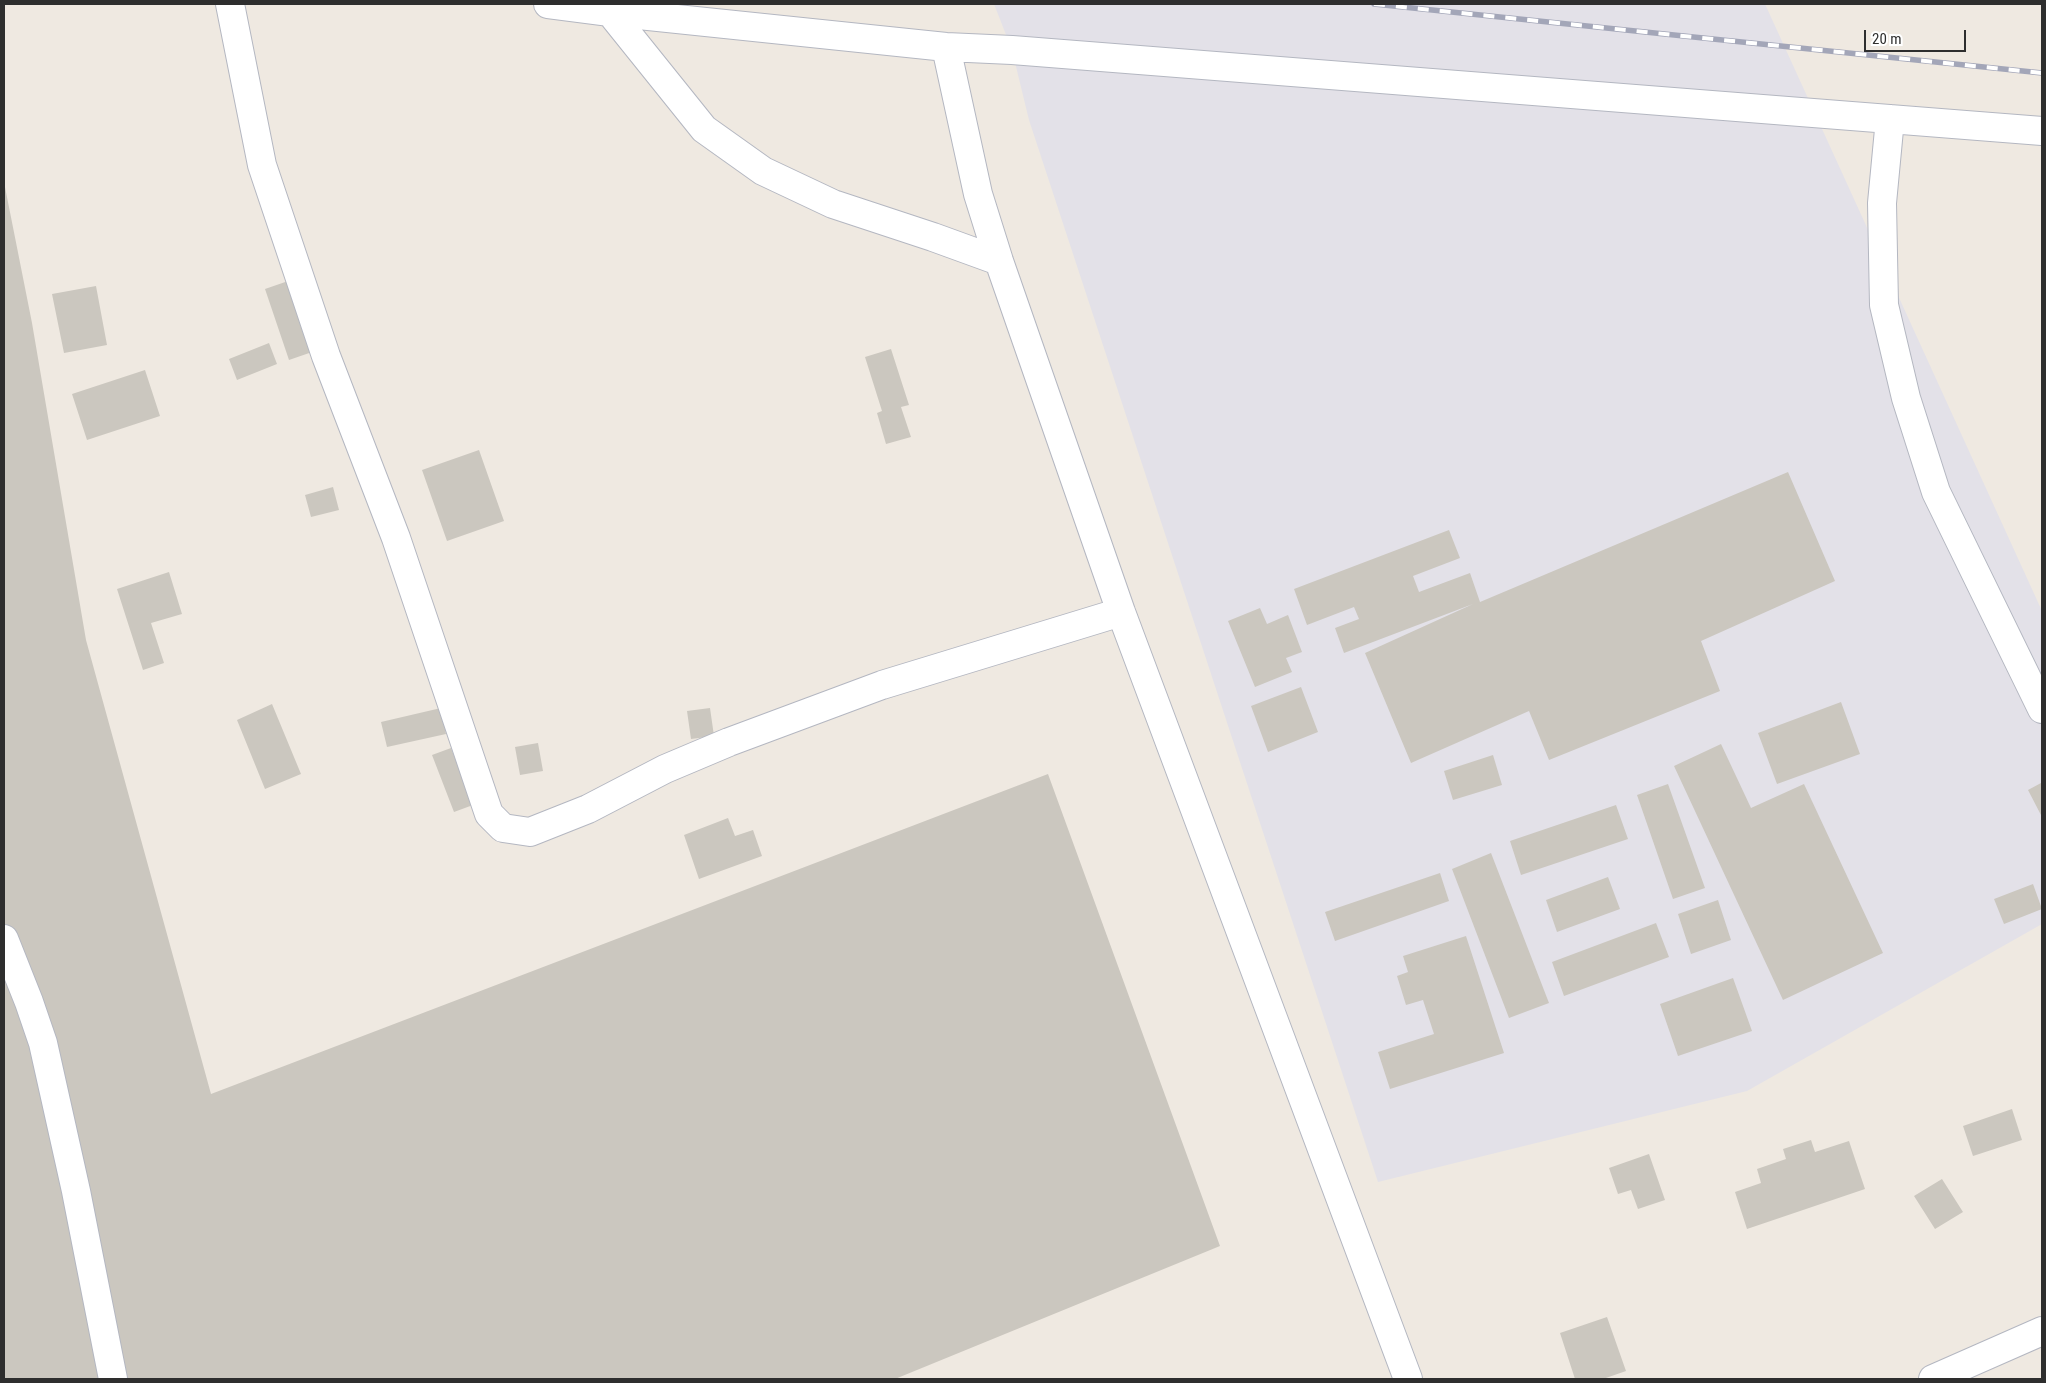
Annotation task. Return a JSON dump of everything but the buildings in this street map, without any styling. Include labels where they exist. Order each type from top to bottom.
[{"type":"street","points":[[230,4],[262,165],[326,356],[396,538],[489,814],[503,828],[530,832],[588,809],[665,769],[747,735],[882,685],[1121,612]]},
{"type":"street","points":[[548,4],[946,47],[1022,51],[2042,131]]},
{"type":"street","points":[[610,12],[704,129],[763,171],[833,204],[933,237],[999,262]]},
{"type":"street","points":[[946,47],[978,194],[999,262],[1121,612],[1408,1379]]},
{"type":"street","points":[[1890,119],[1882,203],[1884,305],[1906,398],[1936,492],[2042,709]]},
{"type":"street","points":[[4,939],[43,1043],[76,1191],[113,1379]]},
{"type":"street","points":[[1933,1379],[2042,1331]]},
{"type":"shaded area","points":[[994,4],[1765,4],[2042,611],[2042,924],[1747,1091],[1378,1182],[1029,120],[1012,50]]},
{"type":"railway","points":[[1374,4],[2042,73]]}]
